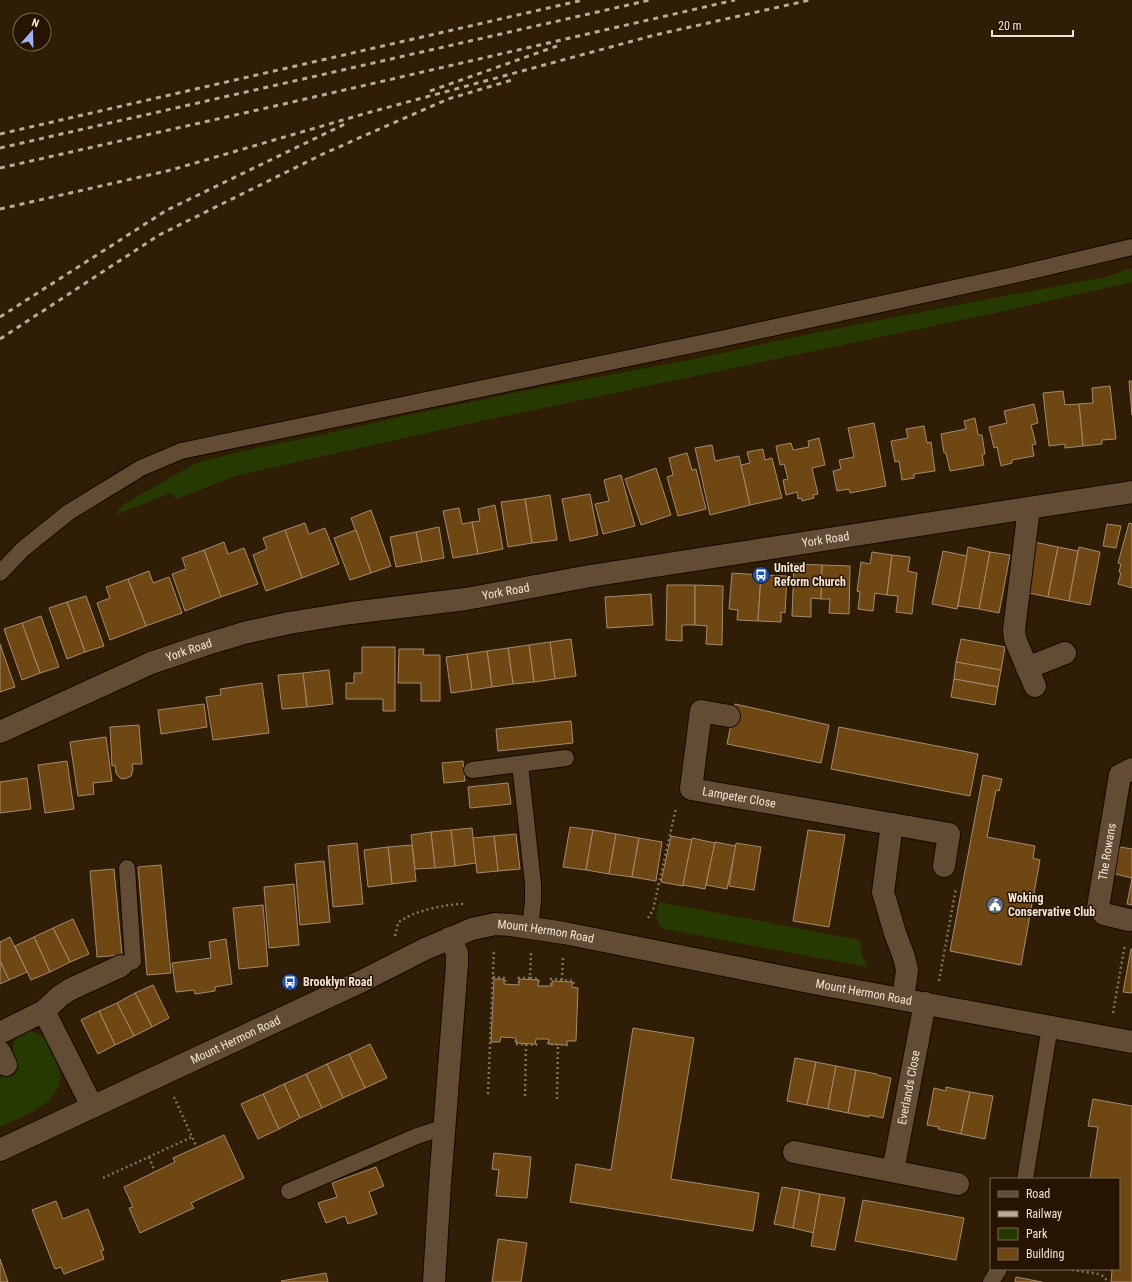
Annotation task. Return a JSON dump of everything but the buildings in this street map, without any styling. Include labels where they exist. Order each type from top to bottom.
[{"type":"street","name":"York Road","points":[[0,732],[151,663],[244,632],[351,613],[466,599],[590,576],[1132,492]]},
{"type":"street","points":[[1029,508],[1014,630],[1015,639],[1031,677],[1065,653]]},
{"type":"street","name":"Lampeter Close","points":[[729,716],[701,711],[691,789],[949,834],[944,866]]},
{"type":"street","name":"The Rowans","points":[[1129,920],[1104,914],[1098,907],[1120,775],[1132,769]]},
{"type":"street","points":[[892,824],[884,892],[907,970],[903,999]]},
{"type":"street","name":"Mount Hermon Road","points":[[0,1150],[425,949],[472,929],[495,924],[531,928],[1132,1042]]},
{"type":"street","points":[[434,1282],[457,964],[457,953],[450,938]]},
{"type":"street","points":[[0,1033],[44,1011],[60,996],[71,989],[121,966]]},
{"type":"street","name":"Everlands Close","points":[[893,1171],[930,1004]]},
{"type":"street","points":[[44,1011],[92,1106]]},
{"type":"street","points":[[794,1152],[958,1184]]},
{"type":"lane","points":[[0,573],[23,549],[69,512],[141,468],[181,451],[716,340],[1014,275],[1132,247]]},
{"type":"lane","points":[[472,770],[566,758]]},
{"type":"lane","points":[[520,764],[533,884],[531,928]]},
{"type":"lane","points":[[121,966],[133,961],[127,868]]},
{"type":"lane","points":[[1025,1178],[1050,1026]]},
{"type":"lane","points":[[289,1191],[417,1136],[445,1127]]},
{"type":"lane","points":[[991,1282],[998,1270]]},
{"type":"path","points":[[648,918],[653,910],[678,798],[691,789]]},
{"type":"path","points":[[930,1004],[959,869],[944,866]]},
{"type":"path","points":[[1109,1037],[1129,920]]},
{"type":"path","points":[[488,1094],[495,924]]},
{"type":"path","points":[[530,978],[531,928]]},
{"type":"path","points":[[493,977],[506,978],[504,982]]},
{"type":"path","points":[[519,983],[518,978],[540,979],[538,983]]},
{"type":"path","points":[[552,984],[551,980],[574,980],[572,985]]},
{"type":"path","points":[[516,1040],[515,1044],[536,1045],[536,1041]]},
{"type":"path","points":[[548,1042],[548,1044],[568,1046],[567,1042]]},
{"type":"path","points":[[525,1096],[526,1044]]},
{"type":"path","points":[[557,1098],[558,1045]]},
{"type":"path","points":[[163,1073],[197,1148]]},
{"type":"path","points":[[103,1178],[192,1137]]},
{"type":"path","points":[[149,1157],[155,1172]]},
{"type":"path","points":[[1073,1270],[1099,1274],[1104,1276],[1107,1282]]},
{"type":"green space","points":[[1132,268],[1132,282],[1004,311],[463,425],[314,458],[236,476],[176,499],[171,493],[115,515],[124,504],[196,463],[234,453],[518,392],[689,360],[843,327],[1105,277]]},
{"type":"green space","points":[[659,902],[860,940],[862,955],[867,967],[661,928],[656,917]]},
{"type":"green space","points":[[27,1031],[37,1033],[45,1040],[58,1066],[60,1081],[57,1090],[44,1104],[36,1110],[0,1127],[0,1070],[12,1053],[14,1041],[17,1037]]},
{"type":"railway","points":[[0,134],[583,0]]},
{"type":"railway","points":[[0,148],[650,0]]},
{"type":"railway","points":[[0,168],[735,0]]},
{"type":"railway","points":[[0,209],[171,170],[367,113],[655,35],[810,0]]},
{"type":"railway","points":[[430,91],[557,46]]},
{"type":"railway","points":[[0,339],[159,235],[325,153],[448,99],[512,80]]},
{"type":"railway","points":[[0,317],[167,210],[345,124]]},
{"type":"place","name":"United Reform Church","points":[[761,575]]},
{"type":"place","name":"Woking Conservative Club","points":[[995,905]]},
{"type":"place","name":"Brooklyn Road","points":[[290,982]]}]
